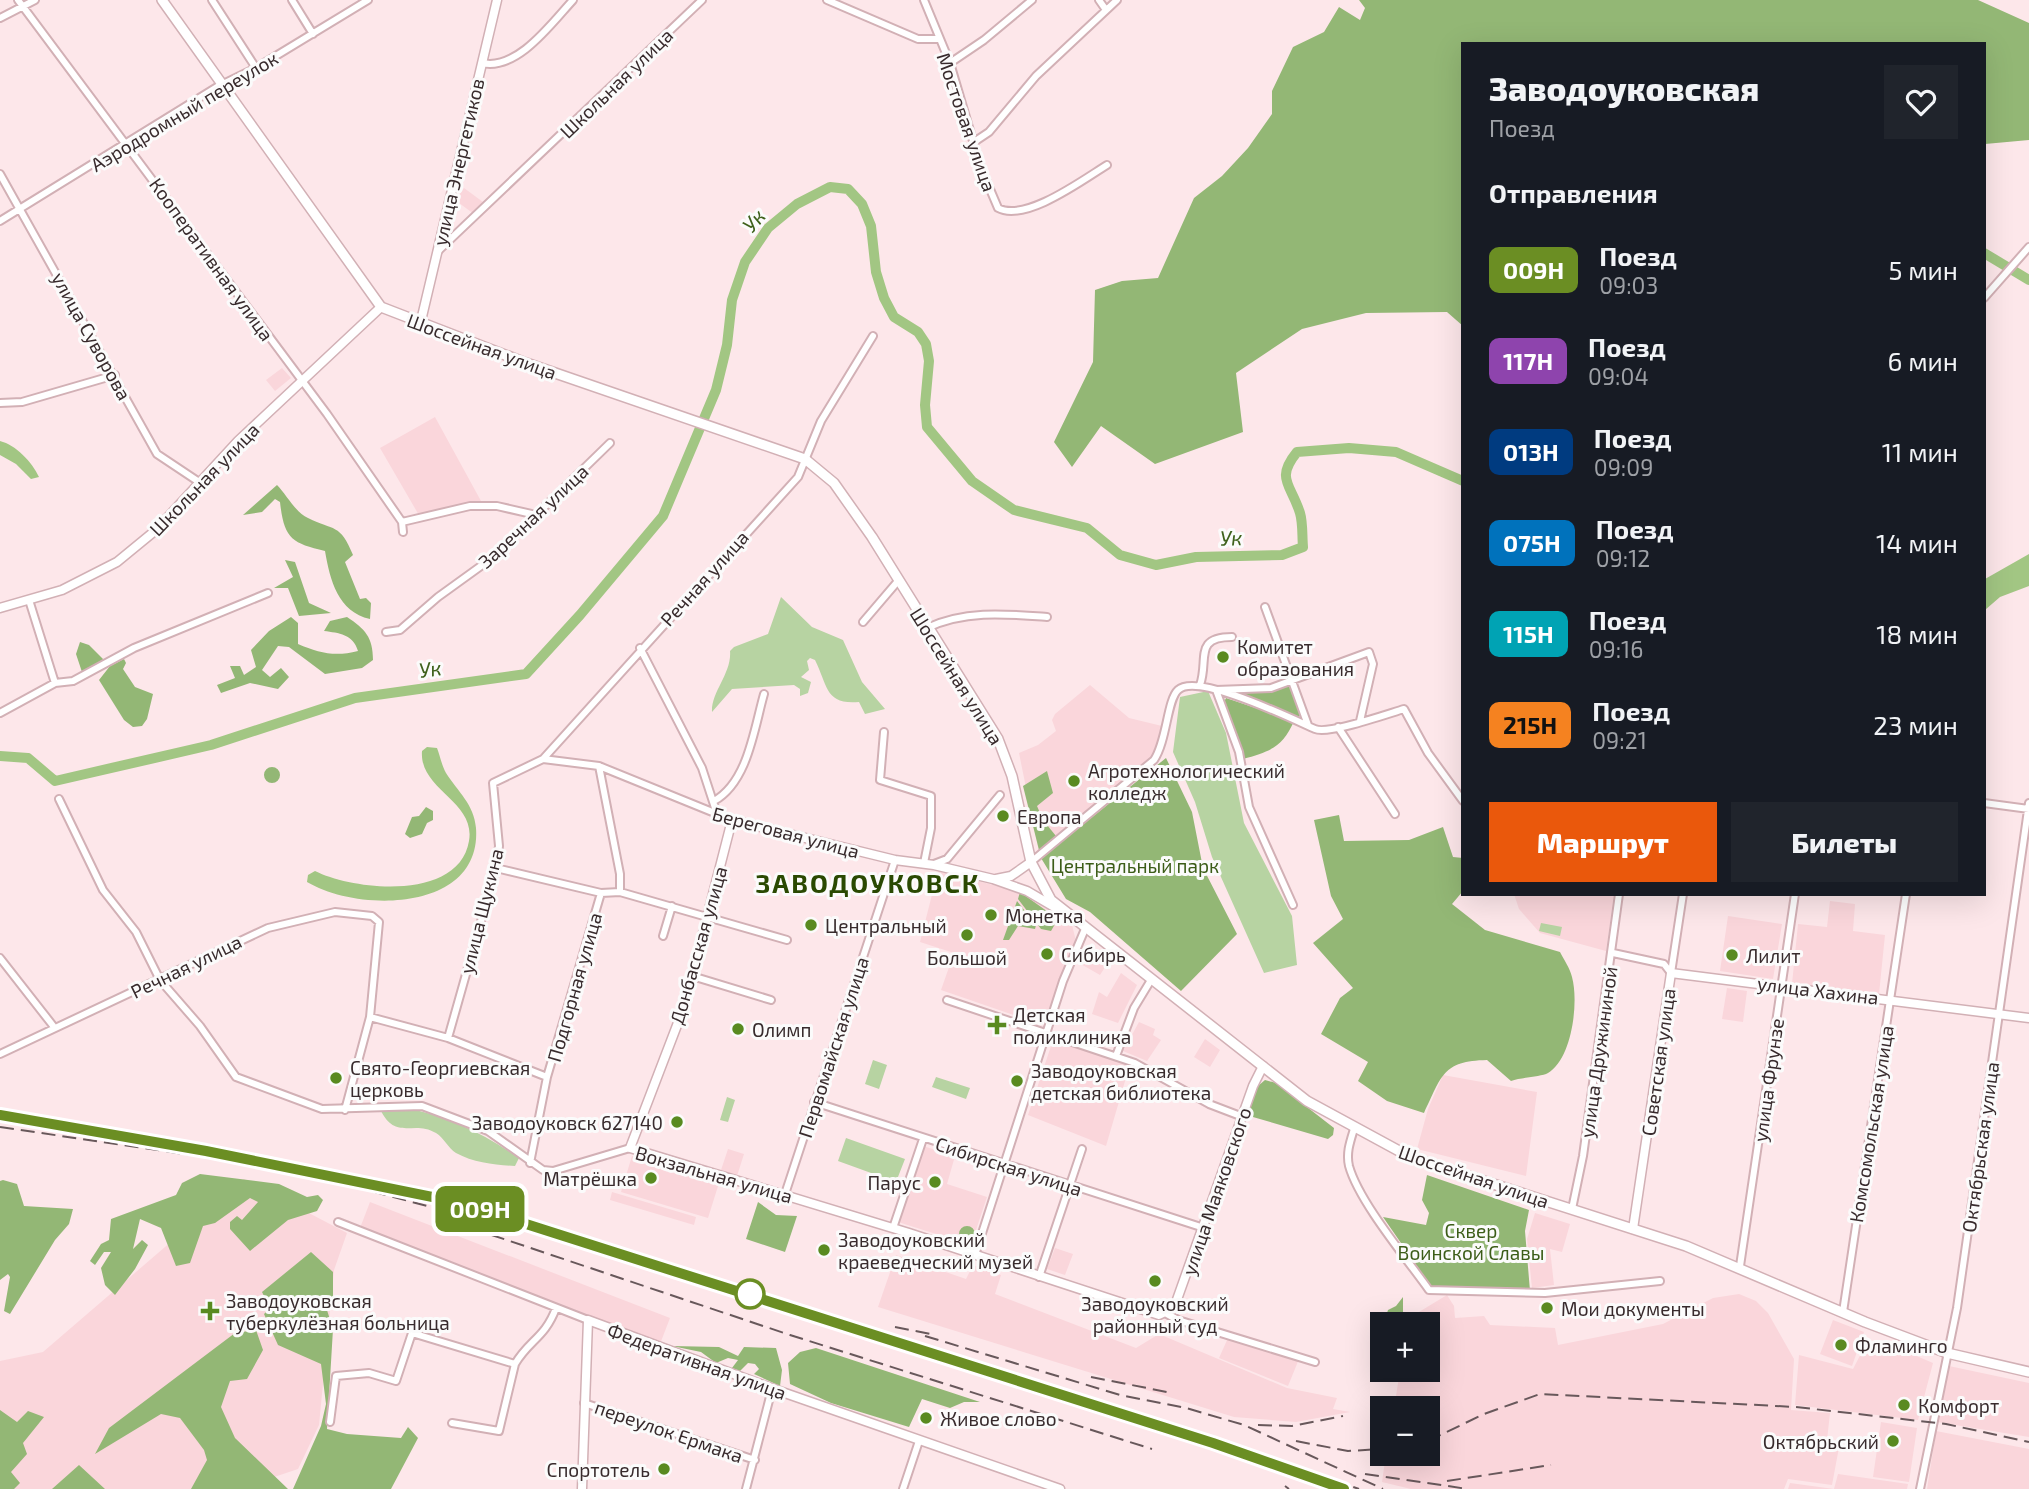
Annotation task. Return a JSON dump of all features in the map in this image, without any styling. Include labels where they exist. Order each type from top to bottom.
[{"type":"main road","name":"Шоссейная улица","points":[[162,0],[381,307],[420,325],[805,459],[834,483],[1004,750],[1031,862],[1045,893],[1063,913],[1307,1101],[1354,1129],[1412,1158],[1740,1266],[1843,1312],[1947,1353],[2029,1372]]},
{"type":"street","name":"Кооперативная улица","points":[[18,0],[302,381],[402,522],[403,532]]},
{"type":"street","points":[[0,18],[35,0]]},
{"type":"street","points":[[212,0],[256,68]]},
{"type":"street","points":[[292,0],[313,34]]},
{"type":"street","name":"Аэродромный переулок","points":[[0,221],[368,0]]},
{"type":"street","name":"улица Энергетиков","points":[[420,325],[496,0]]},
{"type":"street","points":[[482,63],[495,66],[517,54],[573,0]]},
{"type":"street","name":"Школьная улица","points":[[437,252],[702,0]]},
{"type":"street","points":[[827,0],[918,39],[939,38]]},
{"type":"street","name":"Мостовая улица","points":[[924,0],[950,63],[995,204],[1004,211],[1037,206],[1107,165]]},
{"type":"street","points":[[950,63],[984,40],[1031,0]]},
{"type":"street","points":[[1099,0],[1106,10]]},
{"type":"street","points":[[974,142],[989,132],[1037,76],[1117,0]]},
{"type":"street","name":"улица Суворова","points":[[0,174],[157,454],[200,482]]},
{"type":"street","points":[[1986,296],[2029,247]]},
{"type":"street","name":"Школьная улица","points":[[0,608],[62,590],[117,562],[156,530],[200,482],[381,307]]},
{"type":"street","name":"Речная улица","points":[[493,783],[543,758],[797,477],[821,422],[873,336]]},
{"type":"street","points":[[0,403],[22,402],[115,375]]},
{"type":"street","name":"Заречная улица","points":[[386,632],[400,630],[438,597],[492,558],[610,443]]},
{"type":"street","points":[[402,522],[470,506],[497,506],[536,515]]},
{"type":"street","points":[[863,622],[898,582]]},
{"type":"street","points":[[0,713],[55,683],[73,681],[134,648],[268,593]]},
{"type":"street","points":[[29,600],[55,683]]},
{"type":"street","points":[[1265,607],[1308,725]]},
{"type":"street","points":[[927,628],[944,620],[972,615],[1046,617]]},
{"type":"street","points":[[1200,685],[1204,651],[1209,642],[1218,637],[1232,637]]},
{"type":"street","points":[[640,648],[702,768],[718,817]]},
{"type":"street","points":[[1216,690],[1271,688],[1368,652],[1373,664],[1360,721]]},
{"type":"street","points":[[993,879],[1011,876],[1031,862],[1154,760],[1164,741],[1172,697],[1182,687],[1200,685],[1216,690],[1320,731],[1404,709],[1428,753],[1461,798]]},
{"type":"street","points":[[1216,690],[1239,752],[1252,818],[1293,905]]},
{"type":"street","points":[[714,800],[729,790],[737,778],[764,694]]},
{"type":"street","points":[[1338,727],[1395,814]]},
{"type":"street","points":[[884,732],[880,780],[930,796],[929,864],[947,859],[999,795]]},
{"type":"street","name":"Береговая улица","points":[[543,758],[599,766],[718,817],[895,860],[929,864],[993,879],[1027,891],[1063,913]]},
{"type":"street","name":"Подгорная улица","points":[[599,766],[614,842],[620,892]]},
{"type":"street","name":"улица Щукина","points":[[448,1038],[496,868],[499,846],[493,783]]},
{"type":"street","name":"Вокзальная улица","points":[[59,799],[103,890],[136,932],[160,980],[180,1007],[200,1026],[236,1077],[322,1109],[422,1106],[488,1132],[530,1163],[553,1171],[630,1148],[785,1194],[1158,1315],[1167,1314],[1182,1322],[1315,1362]]},
{"type":"street","points":[[1986,803],[2029,807]]},
{"type":"street","name":"Октябрьская улица","points":[[1920,1489],[1957,1308],[2029,807]]},
{"type":"street","name":"Донбасская улица","points":[[630,1148],[684,1007],[732,820]]},
{"type":"street","name":"Первомайская улица","points":[[785,1194],[895,860]]},
{"type":"street","points":[[496,868],[601,893],[620,892],[708,915],[787,940]]},
{"type":"street","name":"Подгорная улица","points":[[530,1163],[547,1077],[601,893]]},
{"type":"street","name":"улица Дружининой","points":[[1572,1209],[1583,1156],[1619,896]]},
{"type":"street","name":"Советская улица","points":[[1633,1229],[1683,896]]},
{"type":"street","name":"улица Фрунзе","points":[[1740,1266],[1795,896]]},
{"type":"street","name":"Комсомольская улица","points":[[1843,1312],[1906,896]]},
{"type":"street","points":[[663,936],[672,906]]},
{"type":"street","name":"Речная улица","points":[[0,1054],[160,980],[245,937],[297,920],[335,912],[372,916],[379,922],[370,1017]]},
{"type":"street","points":[[975,1255],[1045,1032],[1085,929]]},
{"type":"street","name":"улица Хахина","points":[[1613,953],[1664,964],[1671,973],[2029,1018]]},
{"type":"street","points":[[0,958],[54,1027]]},
{"type":"street","points":[[692,976],[771,1000]]},
{"type":"street","points":[[1116,1056],[1134,1009],[1151,980]]},
{"type":"street","points":[[947,1000],[1116,1056],[1242,1117]]},
{"type":"street","points":[[345,1110],[370,1017],[448,1038],[547,1077]]},
{"type":"street","name":"улица Маяковского","points":[[1167,1314],[1174,1308],[1242,1117],[1263,1066]]},
{"type":"street","name":"Сибирская улица","points":[[814,1102],[1204,1228]]},
{"type":"street","points":[[1354,1129],[1348,1148],[1349,1166],[1397,1248],[1429,1290],[1545,1293],[1660,1281]]},
{"type":"street","points":[[893,1228],[923,1139]]},
{"type":"street","points":[[1039,1277],[1082,1149]]},
{"type":"street","name":"Федеративная улица","points":[[338,1222],[772,1389],[1060,1489]]},
{"type":"street","points":[[452,1423],[499,1431],[515,1364],[521,1354],[548,1329],[556,1308]]},
{"type":"street","points":[[582,1489],[588,1320]]},
{"type":"street","points":[[330,1422],[336,1376],[369,1373],[396,1381],[412,1333],[515,1364]]},
{"type":"street","points":[[746,1489],[772,1389]]},
{"type":"street","name":"переулок Ермака","points":[[584,1402],[755,1460]]},
{"type":"street","points":[[903,1489],[919,1441]]},
{"type":"shaded area","points":[[464,188],[483,202],[474,214],[455,200]]},
{"type":"shaded area","points":[[282,368],[291,378],[275,391],[266,380]]},
{"type":"shaded area","points":[[435,417],[481,501],[420,517],[380,448]]},
{"type":"shaded area","points":[[0,441],[23,455],[39,477],[31,479],[16,464],[0,455]]},
{"type":"shaded area","points":[[2029,554],[2029,586],[2000,597],[1986,609],[1986,578]]},
{"type":"shaded area","points":[[781,597],[812,627],[843,640],[862,682],[885,709],[865,714],[859,702],[848,702],[834,697],[829,692],[815,660],[810,658],[807,661],[809,670],[801,677],[811,682],[808,693],[800,696],[800,689],[794,685],[732,689],[712,712],[715,697],[728,667],[730,651],[768,634]]},
{"type":"shaded area","name":"Агротехнологический колледж","points":[[1090,685],[1129,718],[1162,726],[1159,744],[1153,756],[1039,852],[1019,753],[1038,745],[1056,731],[1052,720],[1055,714]]},
{"type":"shaded area","points":[[1208,691],[1226,733],[1244,823],[1292,916],[1297,965],[1264,973],[1212,857],[1195,802],[1173,752],[1180,697]]},
{"type":"shaded area","points":[[427,747],[437,748],[446,773],[469,805],[475,820],[473,856],[459,876],[439,890],[413,898],[385,901],[329,892],[307,882],[308,875],[315,871],[355,883],[403,886],[426,882],[446,874],[461,860],[469,841],[469,827],[456,805],[429,776],[423,764],[422,751]]},
{"type":"shaded area","points":[[938,871],[1021,892],[1072,925],[1076,941],[1043,1025],[941,990],[954,953],[920,942]]},
{"type":"shaded area","points":[[1515,896],[1614,896],[1606,951],[1540,933],[1519,909]]},
{"type":"shaded area","points":[[1830,901],[1855,904],[1853,931],[1885,935],[1879,994],[1792,984],[1798,924],[1827,927]]},
{"type":"shaded area","points":[[1728,916],[1782,924],[1773,979],[1720,971]]},
{"type":"shaded area","points":[[1541,923],[1562,927],[1560,936],[1539,931]]},
{"type":"shaded area","points":[[1087,949],[1109,961],[1100,975],[1079,963]]},
{"type":"shaded area","points":[[1121,973],[1137,985],[1118,1023],[1092,1014],[1099,992],[1107,997]]},
{"type":"shaded area","points":[[1727,988],[1747,991],[1743,1022],[1722,1019]]},
{"type":"shaded area","points":[[1139,1022],[1155,1029],[1153,1035],[1161,1040],[1147,1061],[1123,1051]]},
{"type":"shaded area","points":[[1054,1037],[1130,1064],[1106,1146],[1028,1115]]},
{"type":"shaded area","points":[[1205,1039],[1220,1050],[1210,1067],[1194,1057]]},
{"type":"shaded area","points":[[873,1060],[887,1065],[879,1089],[865,1084]]},
{"type":"shaded area","points":[[1443,1075],[1537,1092],[1526,1176],[1417,1149],[1428,1109]]},
{"type":"shaded area","points":[[936,1077],[970,1088],[966,1099],[932,1087]]},
{"type":"shaded area","points":[[727,1097],[735,1100],[728,1122],[720,1120]]},
{"type":"shaded area","points":[[404,1108],[435,1115],[464,1127],[519,1158],[515,1166],[470,1159],[456,1153],[439,1135],[428,1129],[392,1125],[380,1109]]},
{"type":"shaded area","points":[[846,1138],[905,1159],[896,1182],[838,1161]]},
{"type":"shaded area","points":[[923,1146],[955,1156],[947,1184],[987,1197],[971,1245],[898,1222]]},
{"type":"shaded area","points":[[728,1149],[744,1154],[737,1176],[721,1170]]},
{"type":"shaded area","points":[[632,1156],[719,1183],[708,1218],[621,1192]]},
{"type":"shaded area","name":"Заводоуковская туберкулёзная больница","points":[[244,1179],[347,1233],[334,1270],[319,1425],[298,1469],[238,1489],[0,1489],[0,1361],[43,1352]]},
{"type":"shaded area","points":[[612,1192],[696,1217],[694,1225],[610,1200]]},
{"type":"shaded area","points":[[370,1202],[670,1318],[660,1344],[360,1228]]},
{"type":"shaded area","points":[[1535,1213],[1570,1224],[1562,1252],[1550,1249],[1554,1285],[1532,1288],[1527,1239]]},
{"type":"shaded area","points":[[1055,1248],[1073,1254],[1065,1275],[1047,1269]]},
{"type":"shaded area","points":[[896,1255],[966,1279],[973,1265],[1001,1275],[995,1294],[1136,1348],[1159,1334],[1287,1388],[1337,1398],[1333,1409],[1350,1412],[1296,1422],[1234,1417],[878,1307]]},
{"type":"shaded area","points":[[1739,1294],[1756,1301],[1768,1313],[1794,1359],[1791,1410],[1830,1413],[1827,1440],[1840,1442],[1832,1485],[1788,1479],[1784,1489],[1411,1489],[1382,1482],[1384,1466],[1440,1466],[1440,1396],[1396,1396],[1398,1382],[1440,1382],[1440,1312],[1419,1312],[1447,1295],[1454,1306],[1455,1318],[1484,1316],[1490,1325],[1555,1328],[1558,1345],[1663,1324],[1713,1298]]},
{"type":"shaded area","points":[[1833,1320],[1864,1332],[1852,1366],[1820,1354]]},
{"type":"shaded area","points":[[1228,1338],[1299,1359],[1288,1386],[1219,1358]]},
{"type":"shaded area","points":[[1879,1340],[1933,1363],[1918,1420],[1795,1405],[1799,1355],[1853,1369],[1867,1342],[1876,1346]]},
{"type":"shaded area","points":[[1949,1366],[2029,1383],[2029,1437],[1937,1422]]},
{"type":"shaded area","points":[[1881,1422],[1917,1428],[1909,1482],[1873,1477]]},
{"type":"shaded area","points":[[1936,1431],[2029,1449],[2029,1489],[1927,1489]]},
{"type":"shaded area","points":[[1838,1474],[1908,1484],[1907,1489],[1834,1489]]},
{"type":"shaded area","points":[[1790,1483],[1834,1489],[1788,1489]]},
{"type":"green space","points":[[1359,0],[1978,0],[2029,23],[2029,140],[1986,144],[1986,42],[1461,42],[1461,324],[1447,312],[1366,313],[1302,329],[1236,373],[1243,432],[1155,464],[1101,426],[1072,467],[1054,442],[1093,362],[1095,290],[1122,281],[1158,278],[1194,198],[1222,176],[1248,148],[1272,114],[1272,91],[1293,47],[1324,32],[1339,7],[1360,20],[1365,8]]},
{"type":"green space","points":[[277,485],[304,516],[335,529],[344,538],[353,555],[345,562],[360,599],[366,598],[371,603],[370,619],[350,610],[337,593],[325,551],[304,545],[291,537],[284,524],[280,502],[275,499],[262,512],[243,515]]},
{"type":"green space","points":[[285,560],[295,562],[309,603],[331,613],[299,616],[288,588],[274,588],[293,577]]},
{"type":"green space","points":[[291,617],[298,623],[298,644],[334,654],[358,651],[349,638],[324,631],[330,621],[347,617],[367,634],[373,660],[362,668],[325,674],[289,647],[278,646],[262,670],[270,677],[281,668],[289,677],[278,689],[250,683],[221,693],[217,685],[235,678],[230,666],[240,666],[244,675],[256,667],[251,650],[269,631]]},
{"type":"green space","points":[[80,642],[89,645],[105,661],[82,672],[76,654]]},
{"type":"green space","points":[[124,659],[126,663],[123,669],[135,687],[153,694],[147,719],[142,726],[133,727],[124,720],[99,680],[110,666]]},
{"type":"green space","points":[[1293,683],[1302,714],[1297,718],[1229,692]]},
{"type":"green space","points":[[1226,698],[1294,721],[1280,743],[1260,754],[1243,759],[1223,704]]},
{"type":"green space","name":"Центральный парк","points":[[1166,758],[1192,812],[1203,868],[1237,934],[1181,991],[1090,912],[1066,899],[1041,858]]},
{"type":"green space","points":[[269,767],[275,767],[280,775],[278,781],[269,783],[264,778],[264,772]]},
{"type":"green space","points":[[1047,771],[1053,793],[1037,806],[1043,820],[1056,836],[1039,850],[1023,786]]},
{"type":"green space","points":[[426,807],[433,811],[433,820],[427,823],[422,834],[410,838],[405,834],[412,817],[419,816]]},
{"type":"green space","points":[[1339,815],[1344,841],[1409,840],[1443,827],[1453,857],[1461,858],[1461,893],[1452,904],[1485,930],[1560,952],[1568,967],[1574,988],[1574,1015],[1568,1043],[1556,1066],[1548,1073],[1511,1081],[1487,1060],[1452,1067],[1440,1080],[1424,1113],[1387,1101],[1358,1081],[1368,1062],[1321,1034],[1340,998],[1353,988],[1313,943],[1343,919],[1331,896],[1314,820]]},
{"type":"green space","points":[[1020,892],[1058,919],[1051,931],[1041,929],[1018,899]]},
{"type":"green space","points":[[1017,901],[1036,925],[1035,929],[1018,926],[1009,940],[1003,940]]},
{"type":"green space","points":[[1265,1080],[1276,1083],[1334,1128],[1333,1135],[1328,1139],[1246,1115],[1258,1086]]},
{"type":"green space","points":[[200,1174],[279,1184],[307,1197],[318,1195],[323,1200],[317,1211],[288,1220],[250,1251],[230,1229],[230,1222],[237,1216],[242,1220],[258,1202],[250,1198],[215,1223],[203,1226],[190,1263],[176,1266],[161,1228],[140,1219],[133,1249],[142,1240],[148,1245],[135,1269],[115,1295],[105,1285],[101,1268],[111,1252],[104,1252],[95,1265],[90,1261],[101,1244],[109,1240],[111,1219],[176,1195],[182,1183]]},
{"type":"green space","name":"Сквер Воинской Славы","points":[[1427,1175],[1529,1210],[1525,1231],[1530,1291],[1432,1288],[1383,1217],[1426,1225],[1429,1213],[1422,1200]]},
{"type":"green space","points":[[0,1181],[17,1184],[24,1206],[73,1209],[69,1224],[55,1240],[10,1314],[4,1311],[10,1277],[8,1274],[0,1280]]},
{"type":"green space","points":[[758,1202],[776,1215],[797,1216],[785,1252],[746,1239]]},
{"type":"green space","points":[[967,1226],[973,1228],[973,1240],[967,1242],[961,1240],[959,1234],[961,1228]]},
{"type":"green space","points":[[311,1252],[333,1272],[333,1297],[326,1307],[333,1329],[327,1429],[347,1434],[401,1438],[408,1427],[418,1438],[391,1489],[293,1489],[321,1426],[326,1404],[321,1364],[278,1345],[264,1314],[270,1308],[262,1292]]},
{"type":"green space","points":[[1403,1297],[1403,1312],[1387,1312]]},
{"type":"green space","points":[[256,1330],[263,1350],[247,1379],[230,1381],[221,1407],[235,1438],[288,1489],[191,1489],[207,1460],[204,1450],[180,1418],[161,1414],[95,1454],[109,1428],[235,1333]]},
{"type":"green space","points":[[672,1346],[719,1347],[738,1356],[744,1347],[776,1348],[782,1370],[780,1386],[754,1374],[759,1369],[755,1364],[748,1363],[740,1371],[732,1368],[738,1360],[728,1358],[716,1363],[701,1352]]},
{"type":"green space","points":[[816,1348],[980,1402],[964,1402],[950,1408],[922,1399],[909,1427],[831,1403],[790,1384],[788,1363],[800,1352]]},
{"type":"green space","points":[[0,1410],[17,1422],[28,1411],[44,1417],[23,1443],[27,1454],[11,1472],[20,1483],[14,1489],[0,1489]]},
{"type":"green space","points":[[79,1465],[105,1489],[52,1489]]},
{"type":"waterway","name":"Ук","points":[[0,756],[28,758],[55,781],[211,745],[355,698],[526,674],[580,615],[663,516],[716,390],[727,345],[732,300],[745,262],[768,228],[797,204],[830,187],[848,189],[862,204],[871,226],[876,272],[884,298],[894,317],[918,332],[926,344],[929,361],[925,405],[927,427],[972,481],[1014,510],[1087,528],[1120,555],[1156,565],[1196,557],[1282,555],[1303,547],[1301,517],[1286,476],[1290,461],[1297,452],[1349,448],[1396,452],[1461,480]]},
{"type":"waterway","name":"Ук","points":[[1986,254],[2029,280]]},
{"type":"railway","points":[[0,1111],[287,1162],[445,1195],[1215,1439],[1359,1489]]},
{"type":"railway","points":[[0,1127],[191,1155]]},
{"type":"railway","points":[[249,1165],[367,1190],[431,1207]]},
{"type":"railway","points":[[471,1228],[790,1335],[1152,1449]]},
{"type":"railway","points":[[895,1327],[936,1335]]},
{"type":"railway","points":[[925,1336],[1120,1395],[1186,1408],[1244,1425],[1383,1489]]},
{"type":"railway","points":[[1091,1377],[1167,1392]]},
{"type":"railway","points":[[1440,1435],[1484,1414],[1540,1394],[1796,1407],[1946,1424],[2029,1442]]},
{"type":"railway","points":[[1258,1425],[1292,1426],[1343,1416]]},
{"type":"railway","points":[[1296,1441],[1348,1451],[1370,1450]]},
{"type":"railway","points":[[1447,1481],[1551,1465]]},
{"type":"railway","points":[[1365,1474],[1468,1489]]},
{"type":"railway","points":[[1285,1486],[1289,1489]]},
{"type":"train","name":"009Н","points":[[0,1115],[206,1151],[457,1202],[1213,1443],[1344,1489]]},
{"type":"place","name":"Комитет образования","points":[[1223,657]]},
{"type":"place","name":"Агротехнологический колледж","points":[[1074,781]]},
{"type":"place","name":"Европа","points":[[1003,816]]},
{"type":"place","name":"Монетка","points":[[991,915]]},
{"type":"place","name":"Центральный","points":[[811,925]]},
{"type":"place","name":"Большой","points":[[967,935]]},
{"type":"place","name":"Сибирь","points":[[1047,954]]},
{"type":"place","name":"Лилит","points":[[1732,955]]},
{"type":"place","name":"Детская поликлиника","points":[[997,1025]]},
{"type":"place","name":"Олимп","points":[[738,1029]]},
{"type":"place","name":"Свято-Георгиевская церковь","points":[[336,1078]]},
{"type":"place","name":"Заводоуковская детская библиотека","points":[[1017,1081]]},
{"type":"place","name":"Заводоуковск 627140","points":[[677,1122]]},
{"type":"place","name":"Матрёшка","points":[[651,1178]]},
{"type":"place","name":"Парус","points":[[935,1182]]},
{"type":"place","name":"Заводоуковский краеведческий музей","points":[[824,1250]]},
{"type":"place","name":"Заводоуковский районный суд","points":[[1155,1281]]},
{"type":"place","name":"Мои документы","points":[[1547,1308]]},
{"type":"place","name":"Заводоуковская туберкулёзная больница","points":[[210,1311]]},
{"type":"place","name":"Фламинго","points":[[1841,1345]]},
{"type":"place","name":"Комфорт","points":[[1904,1405]]},
{"type":"place","name":"Живое слово","points":[[926,1418]]},
{"type":"place","name":"Октябрьский","points":[[1893,1441]]},
{"type":"place","name":"Спортотель","points":[[664,1469]]},
{"type":"district","name":"ЗАВОДОУКОВСК","points":[[868,882]]}]
